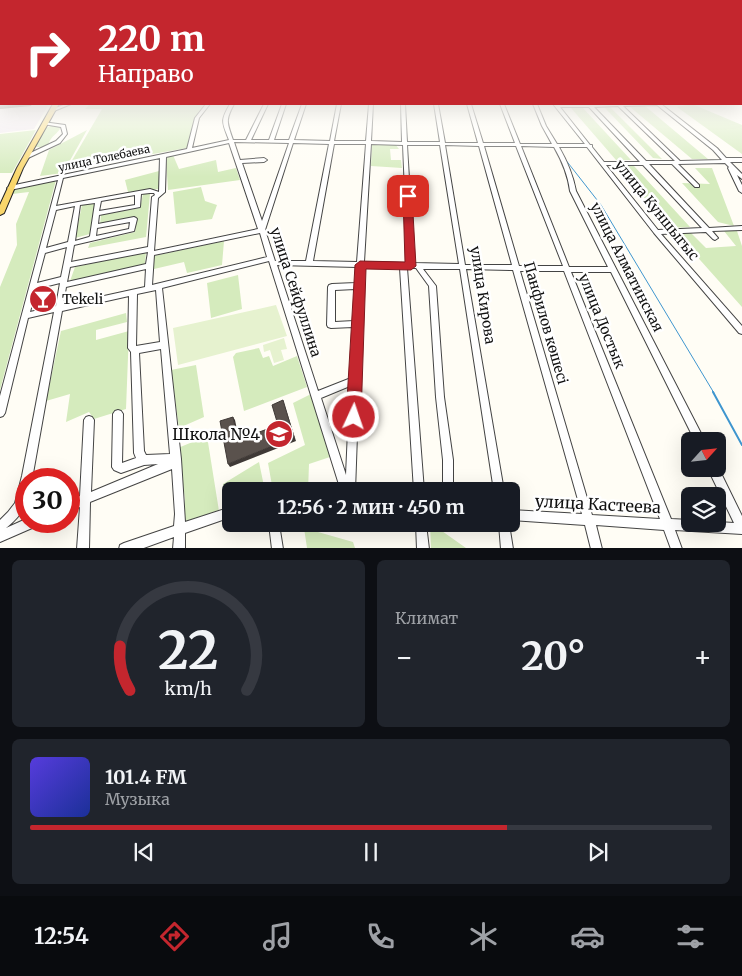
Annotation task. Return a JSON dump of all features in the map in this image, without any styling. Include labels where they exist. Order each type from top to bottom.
[{"type":"main road","points":[[0,213],[10,188],[44,126]]},
{"type":"street","points":[[26,157],[58,142],[64,134],[63,126],[60,126]]},
{"type":"street","points":[[189,150],[195,126]]},
{"type":"street","name":"улица Сейфуллина","points":[[225,126],[262,230],[343,482]]},
{"type":"street","points":[[248,141],[256,126]]},
{"type":"street","points":[[271,141],[276,126]]},
{"type":"street","points":[[68,265],[150,252],[262,230],[297,126]]},
{"type":"street","points":[[309,264],[335,126]]},
{"type":"street","points":[[350,482],[360,265],[370,126]]},
{"type":"street","points":[[404,126],[419,482]]},
{"type":"street","name":"улица Кирова","points":[[440,126],[498,482]]},
{"type":"street","name":"Панфилов көшесі","points":[[475,126],[598,548]]},
{"type":"street","name":"улица Достык","points":[[510,126],[677,548]]},
{"type":"street","name":"улица Алматинская","points":[[542,126],[572,177],[573,191],[695,432]]},
{"type":"street","name":"улица Куншыгыс","points":[[573,126],[656,232],[742,331]]},
{"type":"street","points":[[609,126],[715,238]]},
{"type":"street","points":[[640,126],[697,186]]},
{"type":"street","points":[[685,126],[727,160],[742,177]]},
{"type":"street","name":"улица Толебаева","points":[[10,188],[232,141],[590,146]]},
{"type":"street","points":[[148,288],[152,221],[155,197],[162,192],[163,156]]},
{"type":"street","points":[[239,162],[264,160]]},
{"type":"street","points":[[727,160],[742,191]]},
{"type":"street","points":[[603,164],[742,160]]},
{"type":"street","points":[[0,413],[61,177]]},
{"type":"street","points":[[54,208],[138,193],[154,191],[157,194]]},
{"type":"street","points":[[96,214],[138,206],[138,193]]},
{"type":"street","points":[[91,239],[98,200]]},
{"type":"street","points":[[28,468],[65,282],[78,206],[76,204]]},
{"type":"street","points":[[42,251],[132,230],[134,220],[94,227]]},
{"type":"street","points":[[656,232],[742,228]]},
{"type":"street","points":[[25,316],[271,260],[309,264],[614,270]]},
{"type":"street","points":[[33,287],[149,266]]},
{"type":"street","points":[[411,266],[432,286],[440,397],[448,460],[448,482]]},
{"type":"street","points":[[157,286],[165,345],[176,461],[180,514],[178,530],[179,548]]},
{"type":"street","points":[[358,324],[330,326],[332,287],[360,286]]},
{"type":"street","points":[[133,292],[132,348],[135,350],[139,453],[144,460]]},
{"type":"street","points":[[135,350],[165,345]]},
{"type":"street","points":[[316,396],[355,380]]},
{"type":"street","points":[[118,414],[117,467],[122,468],[144,460],[176,461]]},
{"type":"street","points":[[84,548],[89,420]]},
{"type":"street","points":[[80,500],[176,461]]},
{"type":"street","points":[[717,478],[742,528]]},
{"type":"street","points":[[0,527],[15,512]]},
{"type":"street","points":[[124,548],[222,515]]},
{"type":"street","name":"улица Кастеева","points":[[520,515],[742,528]]},
{"type":"street","points":[[0,537],[15,530]]},
{"type":"street","points":[[275,532],[278,548]]},
{"type":"street","points":[[422,532],[423,548]]},
{"type":"street","points":[[505,532],[508,548]]},
{"type":"shaded area","points":[[0,126],[36,126],[34,129],[0,133]]},
{"type":"green space","points":[[52,126],[61,127],[48,145],[35,147],[45,128]]},
{"type":"green space","points":[[92,126],[196,126],[187,148],[67,169]]},
{"type":"green space","points":[[586,126],[599,126],[631,160],[616,160]]},
{"type":"green space","points":[[622,126],[629,126],[662,159],[653,158]]},
{"type":"green space","points":[[652,126],[668,126],[708,159],[692,159]]},
{"type":"green space","points":[[703,126],[742,126],[742,154]]},
{"type":"green space","points":[[36,130],[12,173],[0,173],[0,134]]},
{"type":"green space","points":[[87,130],[63,173],[40,176],[49,150]]},
{"type":"green space","points":[[372,144],[395,144],[399,149],[390,149],[391,160],[401,160],[402,168],[371,166]]},
{"type":"green space","points":[[173,155],[179,169],[216,160],[218,172],[236,168],[240,180],[168,190],[166,158]]},
{"type":"green space","points":[[618,166],[634,166],[690,227],[669,228]]},
{"type":"green space","points":[[695,168],[712,168],[734,226],[718,222],[682,183],[710,184]]},
{"type":"green space","points":[[159,171],[159,189],[128,192],[125,180]]},
{"type":"green space","points":[[56,180],[0,390],[0,287],[17,245],[16,224],[29,192],[12,194],[14,188]]},
{"type":"green space","points":[[201,187],[205,201],[217,205],[212,219],[176,224],[173,192]]},
{"type":"green space","points":[[143,194],[150,194],[146,237],[88,248],[90,243],[135,232],[137,217],[100,224],[101,215],[140,208]]},
{"type":"green space","points":[[95,202],[90,234],[75,238],[82,205]]},
{"type":"green space","points":[[724,231],[737,231],[742,246],[742,307],[676,233],[690,232],[706,248],[736,246]]},
{"type":"green space","points":[[224,241],[222,265],[187,273],[184,262],[154,269],[154,256]]},
{"type":"green space","points":[[146,252],[145,264],[70,281],[75,267]]},
{"type":"green space","points":[[238,275],[242,309],[211,318],[207,283]]},
{"type":"green space","points":[[276,305],[287,336],[178,365],[173,328]]},
{"type":"green space","points":[[126,313],[127,322],[96,330],[96,340],[129,331],[126,409],[94,419],[89,412],[66,422],[70,394],[46,401],[61,331]]},
{"type":"green space","points":[[284,338],[287,349],[281,350],[284,360],[274,363],[270,350],[264,352],[263,345]]},
{"type":"green space","points":[[259,348],[263,358],[269,356],[273,366],[297,356],[307,387],[244,411],[233,357],[236,353]]},
{"type":"green space","points":[[196,365],[204,417],[179,428],[171,370]]},
{"type":"green space","points":[[311,394],[330,457],[309,464],[308,482],[271,482],[268,463],[305,445],[293,403]]},
{"type":"green space","points":[[207,436],[219,511],[182,524],[185,499],[178,448]]},
{"type":"green space","points":[[259,462],[263,482],[226,482]]},
{"type":"green space","points":[[305,532],[318,532],[353,542],[355,548],[307,548]]},
{"type":"green space","points":[[430,532],[443,532],[466,548],[431,548]]},
{"type":"building","name":"Школа №4","points":[[283,400],[294,437],[228,464],[220,421],[233,417],[238,440],[278,425],[272,405]]},
{"type":"waterway","points":[[565,159],[601,205],[714,393]]},
{"type":"waterway","points":[[713,392],[742,445]]},
{"type":"place","name":"Tekeli","points":[[43,299]]},
{"type":"place","name":"Школа №4","points":[[279,434]]},
{"type":"route","points":[[354,417],[360,265],[411,266],[408,196]]}]
